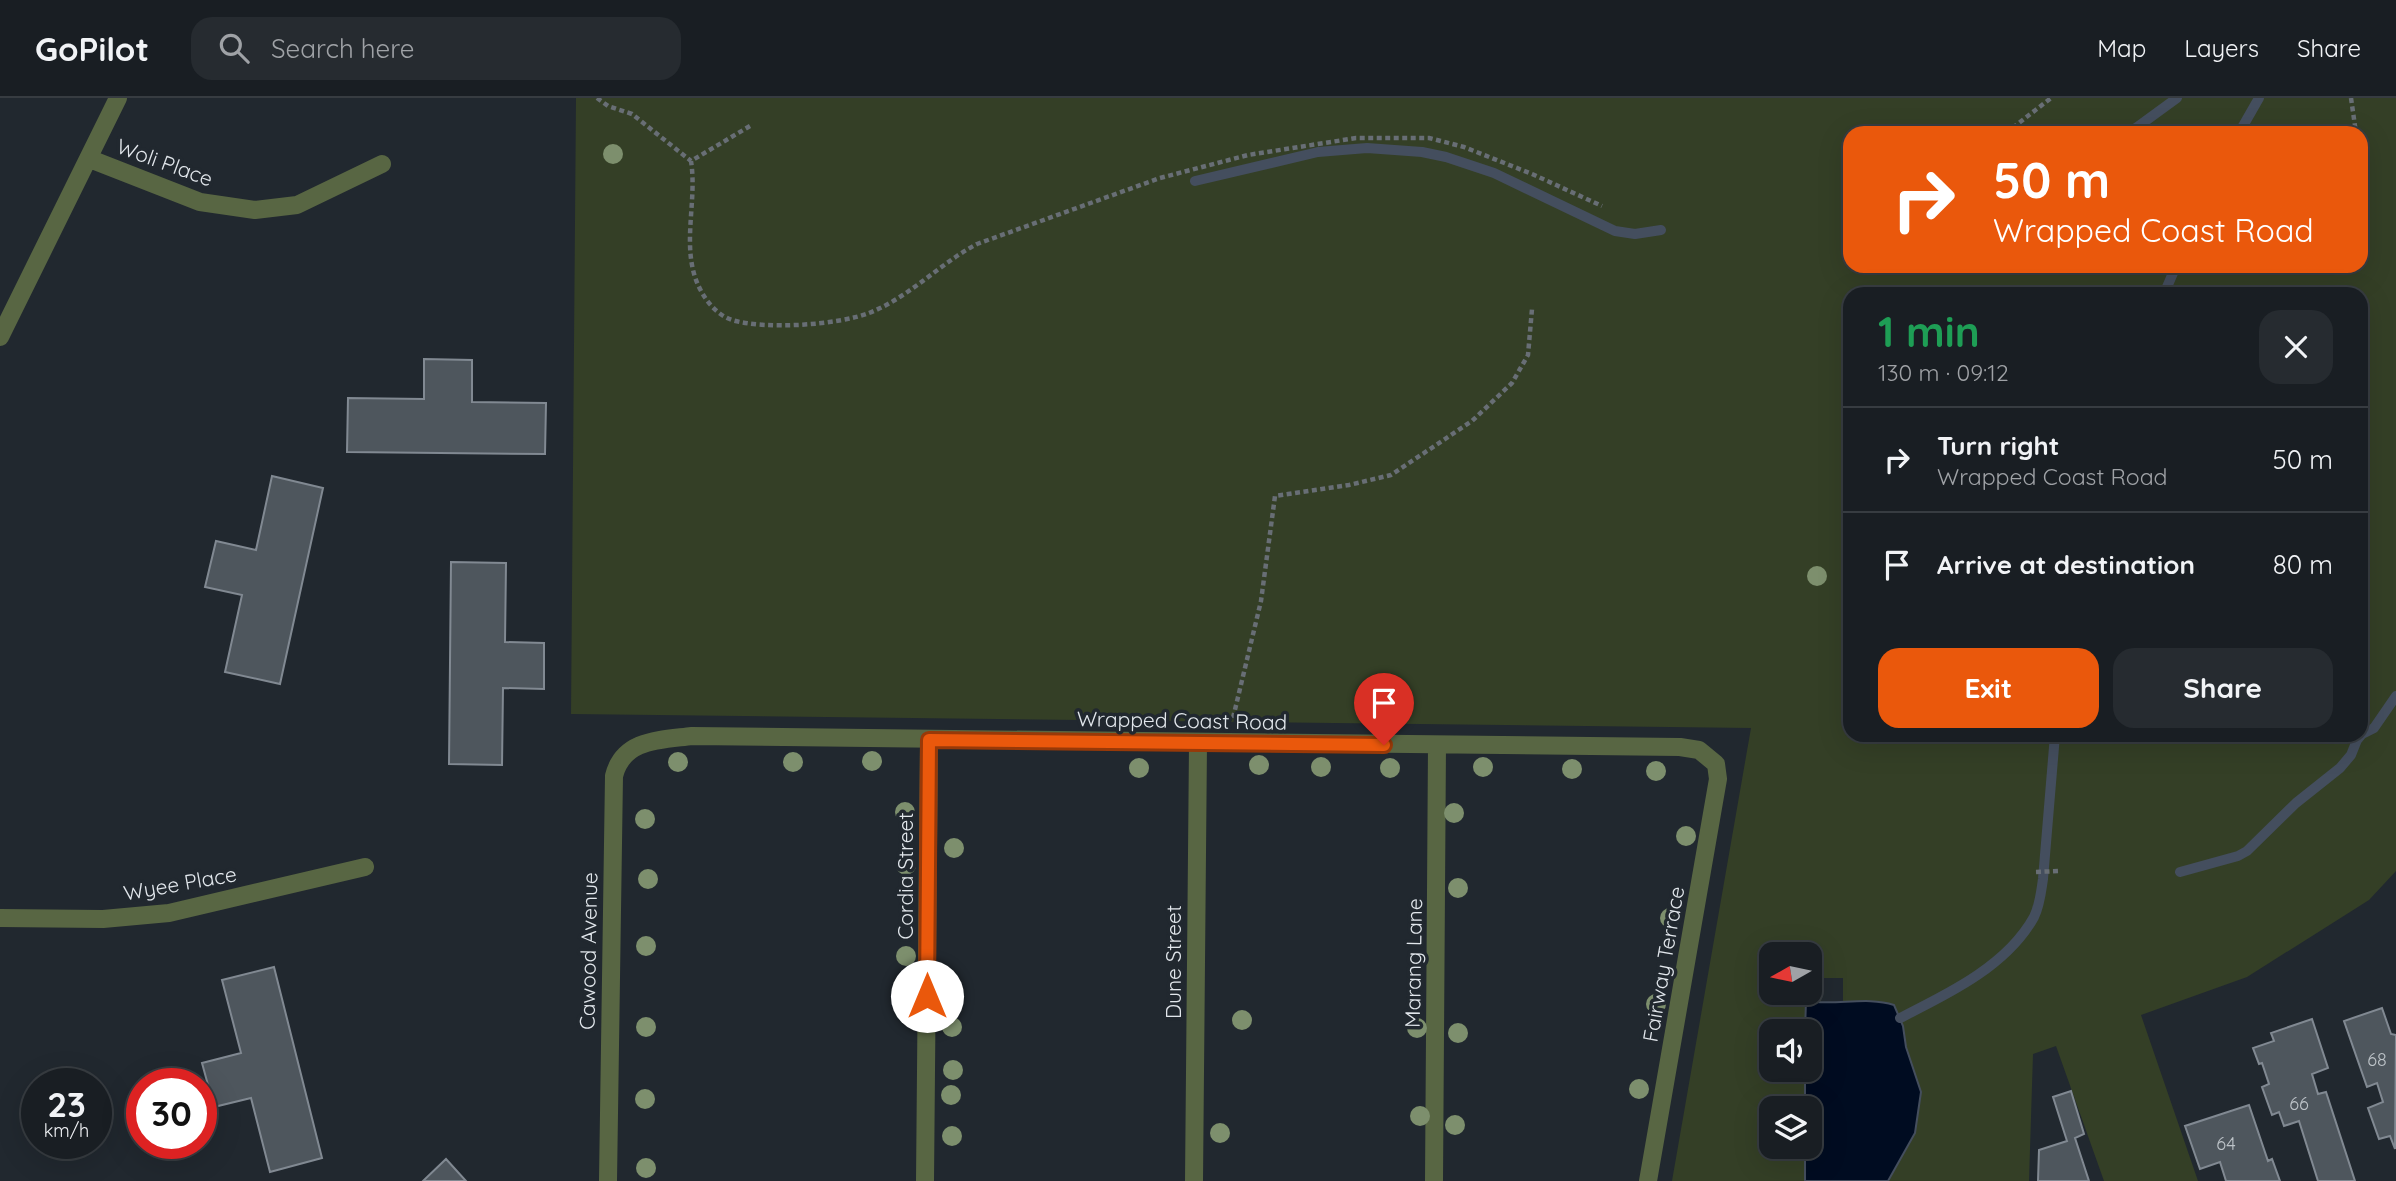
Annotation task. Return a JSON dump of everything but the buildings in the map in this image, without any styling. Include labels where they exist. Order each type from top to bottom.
[{"type":"street","points":[[0,337],[118,98]]},
{"type":"street","name":"Woli Place","points":[[90,159],[200,202],[255,210],[297,205],[382,164]]},
{"type":"street","name":"Wrapped Coast Road","points":[[651,741],[692,736],[1198,744],[1680,747],[1699,750],[1710,757]]},
{"type":"street","name":"Cordia Street","points":[[925,1181],[929,740]]},
{"type":"street","name":"Cawood Avenue","points":[[608,1181],[614,776],[624,754],[651,741]]},
{"type":"street","name":"Dune Street","points":[[1194,1181],[1198,744]]},
{"type":"street","name":"Marang Lane","points":[[1434,1181],[1437,745]]},
{"type":"street","name":"Fairway Terrace","points":[[1648,1181],[1718,779],[1716,764],[1710,757]]},
{"type":"street","name":"Wyee Place","points":[[0,918],[103,919],[169,913],[365,867]]},
{"type":"path","points":[[597,98],[608,106],[632,114],[691,161],[693,206],[689,247],[695,277],[706,301],[730,320],[764,325],[802,326],[868,313],[908,293],[976,243],[1160,178],[1248,155],[1334,140],[1429,138],[1464,147],[1602,206]]},
{"type":"path","points":[[2015,126],[2051,98]]},
{"type":"path","points":[[2351,98],[2355,126]]},
{"type":"path","points":[[691,161],[750,126]]},
{"type":"path","points":[[1233,726],[1234,710],[1261,601],[1275,496],[1349,485],[1391,475],[1472,421],[1510,386],[1528,355],[1532,309]]},
{"type":"path","points":[[2036,872],[2058,871]]},
{"type":"green space","points":[[576,98],[2396,98],[2396,871],[2369,900],[2247,977],[2141,1015],[2198,1181],[2104,1181],[2056,1046],[2033,1054],[2029,1181],[1672,1181],[1751,728],[571,714]]},
{"type":"water","points":[[1873,1001],[1894,1005],[1903,1026],[1906,1047],[1921,1092],[1915,1133],[1888,1181],[1805,1181],[1805,1159],[1822,1159],[1822,1096],[1805,1096],[1805,1082],[1822,1082],[1822,1019],[1805,1019],[1806,1005],[1822,1005],[1822,1002]]},
{"type":"waterway","points":[[2139,126],[2177,98]]},
{"type":"waterway","points":[[2243,126],[2259,98]]},
{"type":"waterway","points":[[1195,181],[1318,152],[1367,148],[1422,152],[1494,173],[1615,231],[1635,234],[1661,230]]},
{"type":"waterway","points":[[2167,287],[2173,273]]},
{"type":"waterway","points":[[2368,731],[2374,728],[2396,696]]},
{"type":"waterway","points":[[1900,1018],[1975,977],[2008,950],[2034,917],[2043,879],[2054,742]]},
{"type":"waterway","points":[[2180,872],[2247,851],[2296,803],[2340,768],[2351,755],[2356,742]]},
{"type":"route","points":[[927,996],[929,740],[1384,745]]}]
